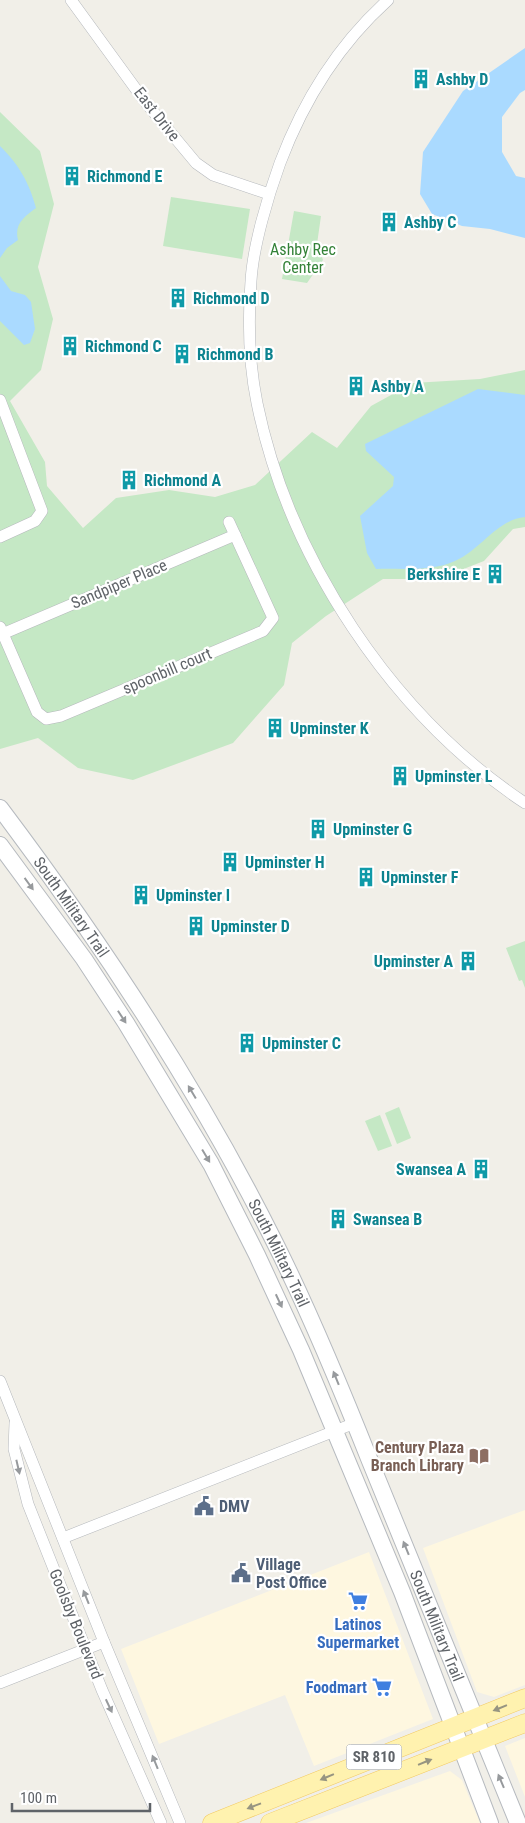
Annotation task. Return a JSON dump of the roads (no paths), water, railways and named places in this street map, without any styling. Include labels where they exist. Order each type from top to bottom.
[{"type":"main road","name":"SR 810","points":[[212,1823],[525,1698]]},
{"type":"main road","name":"SR 810","points":[[270,1823],[525,1723]]},
{"type":"street","name":"East Drive","points":[[71,0],[146,103],[196,163],[204,170],[230,182],[269,194]]},
{"type":"street","points":[[388,0],[344,47],[315,90],[292,132],[269,194],[251,278],[251,358],[257,401],[264,432],[299,531],[323,578],[364,646],[406,697],[468,760],[497,784],[525,803]]},
{"type":"street","points":[[0,400],[42,511],[35,521],[0,537]]},
{"type":"street","name":"spoonbill court","points":[[1,632],[37,712],[46,719],[61,716],[263,631],[273,618],[229,522]]},
{"type":"street","name":"Sandpiper Place","points":[[1,632],[235,534]]},
{"type":"street","name":"South Military Trail","points":[[0,808],[75,909],[144,1011],[230,1155],[277,1246],[323,1346],[518,1823]]},
{"type":"street","name":"South Military Trail","points":[[0,844],[84,959],[126,1023],[211,1164],[258,1255],[335,1431],[402,1592],[490,1823]]},
{"type":"street","name":"Goolsby Boulevard","points":[[0,1381],[104,1642],[180,1823]]},
{"type":"street","name":"Goolsby Boulevard","points":[[15,1419],[14,1449],[28,1504],[85,1649],[161,1823]]},
{"type":"street","points":[[63,1538],[355,1423]]},
{"type":"street","points":[[0,1683],[104,1642]]},
{"type":"water","points":[[525,48],[525,90],[520,93],[502,117],[502,152],[516,176],[525,178],[525,238],[490,229],[462,226],[432,214],[420,194],[423,152],[463,91]]},
{"type":"water","points":[[0,146],[13,160],[22,174],[36,208],[21,221],[17,230],[18,240],[7,248],[0,258]]},
{"type":"water","points":[[0,276],[11,291],[25,295],[31,302],[35,329],[30,343],[24,345],[0,321]]},
{"type":"water","points":[[478,389],[525,395],[525,517],[506,523],[465,556],[455,561],[436,567],[376,569],[367,553],[360,516],[393,486],[394,477],[366,451],[365,444]]},
{"type":"place","name":"Ashby D","points":[[421,79]]},
{"type":"place","name":"Richmond E","points":[[72,176]]},
{"type":"place","name":"Ashby C","points":[[389,222]]},
{"type":"place","name":"Richmond D","points":[[178,298]]},
{"type":"place","name":"Richmond C","points":[[70,346]]},
{"type":"place","name":"Richmond B","points":[[182,354]]},
{"type":"place","name":"Ashby A","points":[[356,386]]},
{"type":"place","name":"Richmond A","points":[[129,480]]},
{"type":"place","name":"Berkshire E","points":[[495,574]]},
{"type":"place","name":"Upminster K","points":[[275,728]]},
{"type":"place","name":"Upminster L","points":[[400,776]]},
{"type":"place","name":"Upminster G","points":[[318,829]]},
{"type":"place","name":"Upminster H","points":[[230,862]]},
{"type":"place","name":"Upminster F","points":[[366,877]]},
{"type":"place","name":"Upminster I","points":[[141,895]]},
{"type":"place","name":"Upminster D","points":[[196,926]]},
{"type":"place","name":"Upminster A","points":[[468,961]]},
{"type":"place","name":"Upminster C","points":[[247,1043]]},
{"type":"place","name":"Swansea A","points":[[481,1169]]},
{"type":"place","name":"Swansea B","points":[[338,1219]]},
{"type":"place","name":"Century Plaza Branch Library","points":[[479,1456]]},
{"type":"place","name":"DMV","points":[[204,1506]]},
{"type":"place","name":"Village Post Office","points":[[241,1573]]},
{"type":"place","name":"Latinos Supermarket","points":[[358,1601]]},
{"type":"place","name":"Foodmart","points":[[382,1687]]},
{"type":"park label","name":"Ashby Rec Center","points":[[303,258]]}]
